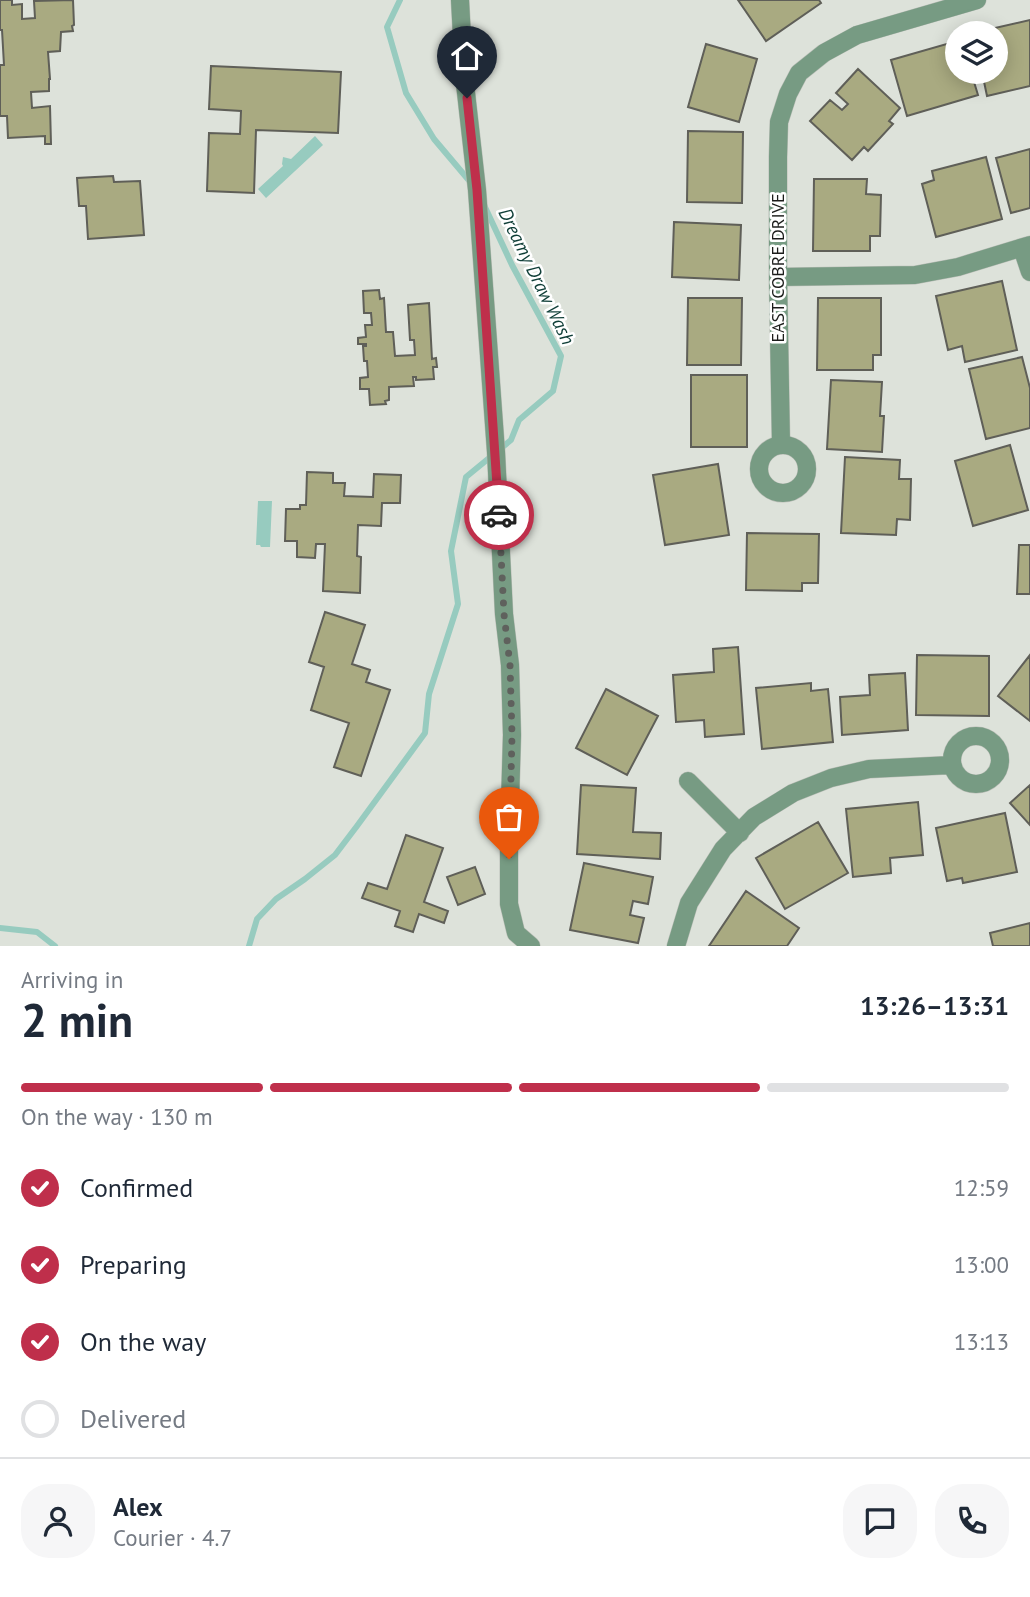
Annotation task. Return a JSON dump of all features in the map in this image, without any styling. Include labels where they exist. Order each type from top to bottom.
[{"type":"street","points":[[460,0],[464,75],[477,190],[496,452],[504,614],[510,665],[512,735],[509,904],[516,933],[531,946]]},
{"type":"street","name":"EAST COBRE DRIVE","points":[[781,444],[779,122],[788,94],[799,73],[824,53],[857,35],[977,0]]},
{"type":"street","points":[[778,277],[915,275],[958,267],[1026,246],[1030,272]]},
{"type":"street","points":[[676,946],[689,902],[723,849],[754,817],[793,793],[831,778],[869,769],[952,765]]},
{"type":"street","points":[[688,781],[740,833]]},
{"type":"water","points":[[315,136],[323,145],[266,198],[258,189],[283,166],[283,157],[291,159]]},
{"type":"water","points":[[258,501],[272,501],[270,547],[256,545]]},
{"type":"building","points":[[0,0],[12,0],[12,5],[22,4],[22,19],[35,18],[34,1],[73,0],[73,31],[61,32],[60,51],[48,52],[49,91],[31,92],[32,108],[50,106],[51,144],[45,144],[45,136],[8,138],[7,116],[0,116],[0,65],[4,65]]},
{"type":"building","points":[[738,0],[819,0],[821,3],[766,41]]},
{"type":"building","points":[[1030,20],[1030,86],[987,96],[984,84],[1008,84],[1008,25]]},
{"type":"building","points":[[706,44],[757,59],[739,122],[688,107]]},
{"type":"building","points":[[945,44],[945,84],[975,84],[978,95],[907,116],[891,60]]},
{"type":"building","points":[[211,66],[341,72],[338,133],[256,130],[254,193],[207,191],[209,133],[240,134],[241,111],[209,109]]},
{"type":"building","points":[[858,69],[900,108],[889,121],[893,124],[868,151],[864,147],[852,160],[810,121],[830,100],[842,110],[848,104],[836,93]]},
{"type":"building","points":[[688,131],[743,132],[742,203],[687,202]]},
{"type":"building","points":[[1030,149],[1030,208],[1011,213],[996,158]]},
{"type":"building","points":[[986,157],[1002,219],[936,237],[922,184],[934,180],[932,171]]},
{"type":"building","points":[[113,176],[114,182],[140,181],[144,235],[88,239],[86,206],[79,206],[77,178]]},
{"type":"building","points":[[814,179],[867,179],[866,194],[881,195],[880,236],[870,236],[870,251],[813,251]]},
{"type":"building","points":[[674,222],[741,225],[739,280],[672,277]]},
{"type":"building","points":[[1002,281],[1017,350],[965,362],[962,346],[948,350],[936,296]]},
{"type":"building","points":[[379,290],[380,299],[384,298],[386,332],[393,332],[395,356],[415,355],[414,340],[410,340],[408,305],[429,303],[432,359],[436,358],[437,367],[433,367],[434,379],[416,380],[416,377],[413,377],[414,386],[389,387],[389,400],[385,401],[386,404],[370,405],[369,389],[360,389],[360,378],[368,377],[363,346],[366,344],[358,344],[358,338],[366,337],[365,325],[372,325],[371,313],[364,313],[363,291]]},
{"type":"building","points":[[688,298],[742,298],[741,365],[687,365]]},
{"type":"building","points":[[818,298],[881,298],[881,355],[873,355],[873,370],[817,370]]},
{"type":"building","points":[[1022,357],[1030,388],[1030,428],[986,439],[969,369]]},
{"type":"building","points":[[691,375],[747,375],[747,447],[691,447]]},
{"type":"building","points":[[831,380],[882,382],[882,452],[827,449]]},
{"type":"building","points":[[1010,445],[1028,510],[973,526],[955,461]]},
{"type":"building","points":[[845,457],[900,460],[899,479],[911,479],[910,520],[897,519],[896,535],[841,533]]},
{"type":"building","points":[[718,464],[729,535],[665,545],[653,475]]},
{"type":"building","points":[[307,472],[333,473],[333,483],[345,483],[344,496],[373,497],[374,474],[401,475],[400,503],[382,503],[381,526],[358,525],[360,593],[323,591],[325,544],[316,544],[315,558],[297,557],[297,541],[285,541],[286,509],[300,509],[300,505],[306,505]]},
{"type":"building","points":[[747,533],[819,534],[818,583],[802,583],[802,591],[746,590]]},
{"type":"building","points":[[1019,545],[1030,545],[1030,594],[1017,594]]},
{"type":"building","points":[[325,612],[365,625],[352,664],[370,670],[366,682],[390,690],[361,776],[334,767],[349,723],[311,710],[324,667],[309,662]]},
{"type":"building","points":[[738,647],[744,734],[705,737],[704,720],[676,722],[673,675],[714,672],[713,649]]},
{"type":"building","points":[[917,655],[989,656],[989,716],[916,715]]},
{"type":"building","points":[[1030,655],[1030,721],[998,696]]},
{"type":"building","points":[[905,673],[908,730],[842,735],[840,697],[870,695],[869,675]]},
{"type":"building","points":[[811,683],[811,691],[828,689],[833,742],[762,749],[756,688]]},
{"type":"building","points":[[606,689],[658,716],[627,775],[576,748]]},
{"type":"building","points":[[581,785],[636,788],[633,832],[661,833],[660,859],[577,854]]},
{"type":"building","points":[[1030,785],[1030,825],[1010,803]]},
{"type":"building","points":[[918,802],[923,855],[890,858],[891,873],[853,877],[846,809]]},
{"type":"building","points":[[1005,813],[1017,872],[963,883],[962,878],[947,881],[936,828]]},
{"type":"building","points":[[818,822],[848,873],[785,909],[756,858]]},
{"type":"building","points":[[406,835],[443,848],[424,902],[448,911],[444,923],[419,914],[413,932],[395,926],[400,911],[362,898],[368,883],[387,889]]},
{"type":"building","points":[[584,863],[653,877],[648,904],[633,901],[630,915],[644,918],[638,943],[570,930]]},
{"type":"building","points":[[475,867],[485,894],[458,905],[447,877]]},
{"type":"building","points":[[746,891],[799,928],[787,946],[709,946]]},
{"type":"building","points":[[1030,923],[1030,946],[993,946],[990,933]]},
{"type":"waterway","name":"Dreamy Draw Wash","points":[[400,0],[387,27],[406,93],[434,139],[472,184]]},
{"type":"waterway","name":"Dreamy Draw Wash","points":[[249,946],[257,919],[276,899],[335,855],[425,733],[429,694],[458,604],[451,551],[466,477],[511,440],[519,420],[553,391],[561,356],[512,265],[484,205]]},
{"type":"waterway","name":"Dreamy Draw Wash","points":[[0,928],[37,932],[55,946]]},
{"type":"way so far","points":[[499,515],[504,614],[510,665],[512,735],[509,859]]},
{"type":"route","points":[[467,98],[477,190],[499,515]]}]
